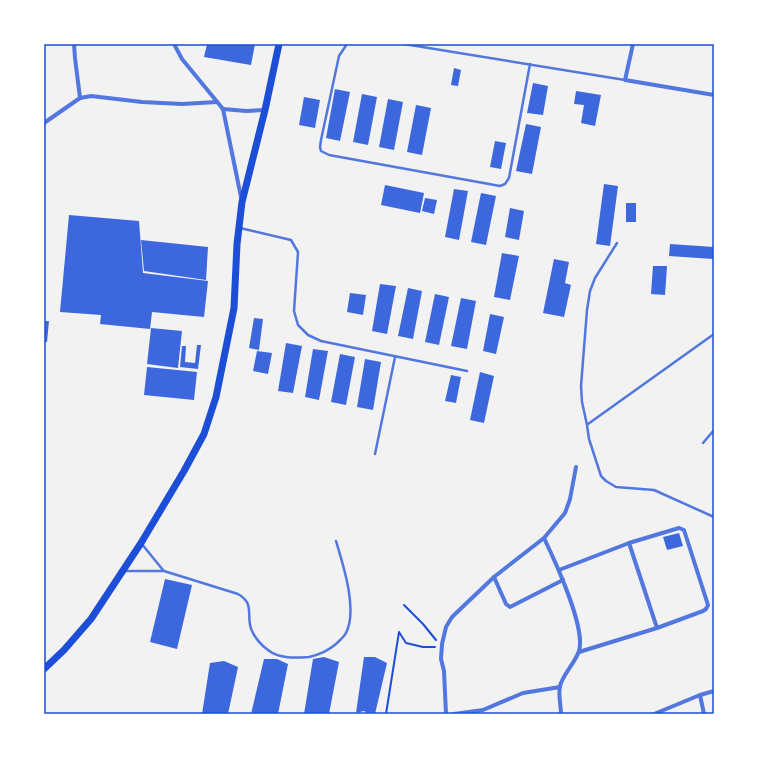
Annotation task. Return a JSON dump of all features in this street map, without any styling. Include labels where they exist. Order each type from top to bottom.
[{"type":"main road","points":[[44,669],[80,633],[91,618],[141,543],[204,434],[216,397],[234,308],[238,227],[242,202],[265,110],[279,44]]},
{"type":"street","points":[[74,44],[80,98]]},
{"type":"street","points":[[174,44],[182,59],[223,109],[242,202]]},
{"type":"street","points":[[633,44],[626,80],[714,95]]},
{"type":"street","points":[[44,123],[80,98],[91,96],[142,102],[182,104],[217,102]]},
{"type":"street","points":[[223,109],[246,111],[265,110]]},
{"type":"street","points":[[446,714],[444,671],[441,659],[446,627],[452,618],[494,577],[544,538],[565,513],[569,506],[576,467]]},
{"type":"street","points":[[559,570],[629,542],[679,528],[684,530],[708,607],[703,611],[658,628],[579,652]]},
{"type":"street","points":[[544,538],[563,580],[581,640],[579,652],[560,686],[561,714]]},
{"type":"street","points":[[629,542],[658,628]]},
{"type":"street","points":[[494,577],[506,604],[510,607],[563,580]]},
{"type":"street","points":[[454,714],[483,712],[523,693],[560,686]]},
{"type":"street","points":[[654,714],[700,695],[714,691]]},
{"type":"street","points":[[700,695],[704,714]]},
{"type":"lane","points":[[347,44],[339,56],[321,140],[321,152],[329,155],[500,186],[505,184],[509,178],[530,64]]},
{"type":"lane","points":[[404,44],[626,80]]},
{"type":"lane","points":[[238,227],[291,240],[298,252],[294,311],[298,325],[308,335],[322,341],[395,357],[467,370]]},
{"type":"lane","points":[[617,242],[595,278],[590,291],[581,386],[582,402],[589,439],[600,476],[616,487],[654,490],[714,517]]},
{"type":"lane","points":[[587,425],[714,334]]},
{"type":"lane","points":[[375,454],[395,357]]},
{"type":"lane","points":[[703,443],[714,430]]},
{"type":"lane","points":[[122,571],[164,571],[238,594],[244,598],[249,605],[252,630],[268,651],[277,655],[296,658],[314,656],[331,648],[346,634],[349,626],[351,604],[344,569],[336,541]]},
{"type":"lane","points":[[141,543],[164,571]]},
{"type":"path","points":[[404,605],[423,624],[442,647]]},
{"type":"path","points":[[386,714],[399,632],[406,643],[423,647],[442,647]]},
{"type":"building","points":[[207,44],[255,44],[251,65],[204,57]]},
{"type":"building","points":[[454,68],[461,70],[458,86],[451,85]]},
{"type":"building","points":[[533,83],[548,86],[543,115],[527,113]]},
{"type":"building","points":[[335,89],[350,92],[340,141],[326,138]]},
{"type":"building","points":[[576,91],[601,95],[595,126],[581,123],[584,105],[574,104]]},
{"type":"building","points":[[362,94],[377,97],[368,145],[353,142]]},
{"type":"building","points":[[304,97],[320,100],[315,128],[299,125]]},
{"type":"building","points":[[388,99],[403,102],[394,150],[379,147]]},
{"type":"building","points":[[416,105],[431,108],[422,155],[407,152]]},
{"type":"building","points":[[526,124],[541,127],[532,174],[516,171]]},
{"type":"building","points":[[495,141],[506,143],[501,169],[490,167]]},
{"type":"building","points":[[604,184],[618,186],[610,246],[596,244]]},
{"type":"building","points":[[385,185],[424,193],[420,213],[381,205]]},
{"type":"building","points":[[454,189],[468,191],[459,240],[445,237]]},
{"type":"building","points":[[481,193],[496,196],[486,245],[471,242]]},
{"type":"building","points":[[425,198],[437,200],[434,214],[422,211]]},
{"type":"building","points":[[626,203],[636,203],[636,222],[626,222]]},
{"type":"building","points":[[510,208],[524,211],[519,240],[505,237]]},
{"type":"building","points":[[69,215],[139,221],[143,273],[208,281],[204,317],[152,312],[150,329],[100,324],[101,315],[60,312]]},
{"type":"building","points":[[141,240],[208,247],[206,280],[144,271]]},
{"type":"building","points":[[670,244],[714,247],[713,259],[669,256]]},
{"type":"building","points":[[502,253],[519,256],[510,300],[494,297]]},
{"type":"building","points":[[554,259],[569,262],[565,283],[571,285],[564,317],[543,313]]},
{"type":"building","points":[[653,266],[667,266],[665,295],[651,294]]},
{"type":"building","points":[[380,284],[396,286],[387,334],[372,331]]},
{"type":"building","points":[[408,288],[422,291],[413,339],[398,336]]},
{"type":"building","points":[[350,293],[366,295],[363,315],[347,312]]},
{"type":"building","points":[[435,294],[449,297],[439,345],[425,342]]},
{"type":"building","points":[[461,298],[476,301],[467,349],[451,346]]},
{"type":"building","points":[[490,314],[504,317],[496,354],[483,351]]},
{"type":"building","points":[[254,318],[263,319],[259,350],[249,348]]},
{"type":"building","points":[[44,321],[49,321],[47,342],[44,342]]},
{"type":"building","points":[[151,328],[182,331],[178,368],[147,364]]},
{"type":"building","points":[[286,343],[302,346],[293,393],[278,391]]},
{"type":"building","points":[[197,345],[201,345],[198,369],[180,367],[182,346],[186,346],[185,362],[195,363]]},
{"type":"building","points":[[313,349],[328,351],[319,400],[305,397]]},
{"type":"building","points":[[257,351],[272,353],[268,374],[253,371]]},
{"type":"building","points":[[340,354],[355,357],[346,405],[331,402]]},
{"type":"building","points":[[365,359],[381,362],[373,410],[357,407]]},
{"type":"building","points":[[147,367],[197,372],[194,400],[144,395]]},
{"type":"building","points":[[480,372],[494,376],[484,423],[470,420]]},
{"type":"building","points":[[451,375],[461,377],[456,403],[445,401]]},
{"type":"building","points":[[679,533],[683,546],[667,550],[663,537]]},
{"type":"building","points":[[165,579],[192,585],[177,649],[150,642]]},
{"type":"building","points":[[324,657],[339,662],[329,714],[304,714],[313,659]]},
{"type":"building","points":[[364,657],[375,657],[387,663],[375,714],[369,714],[364,711],[356,713]]},
{"type":"building","points":[[264,659],[277,659],[288,664],[278,714],[251,714]]},
{"type":"building","points":[[224,661],[238,667],[228,714],[202,714],[210,663]]}]
